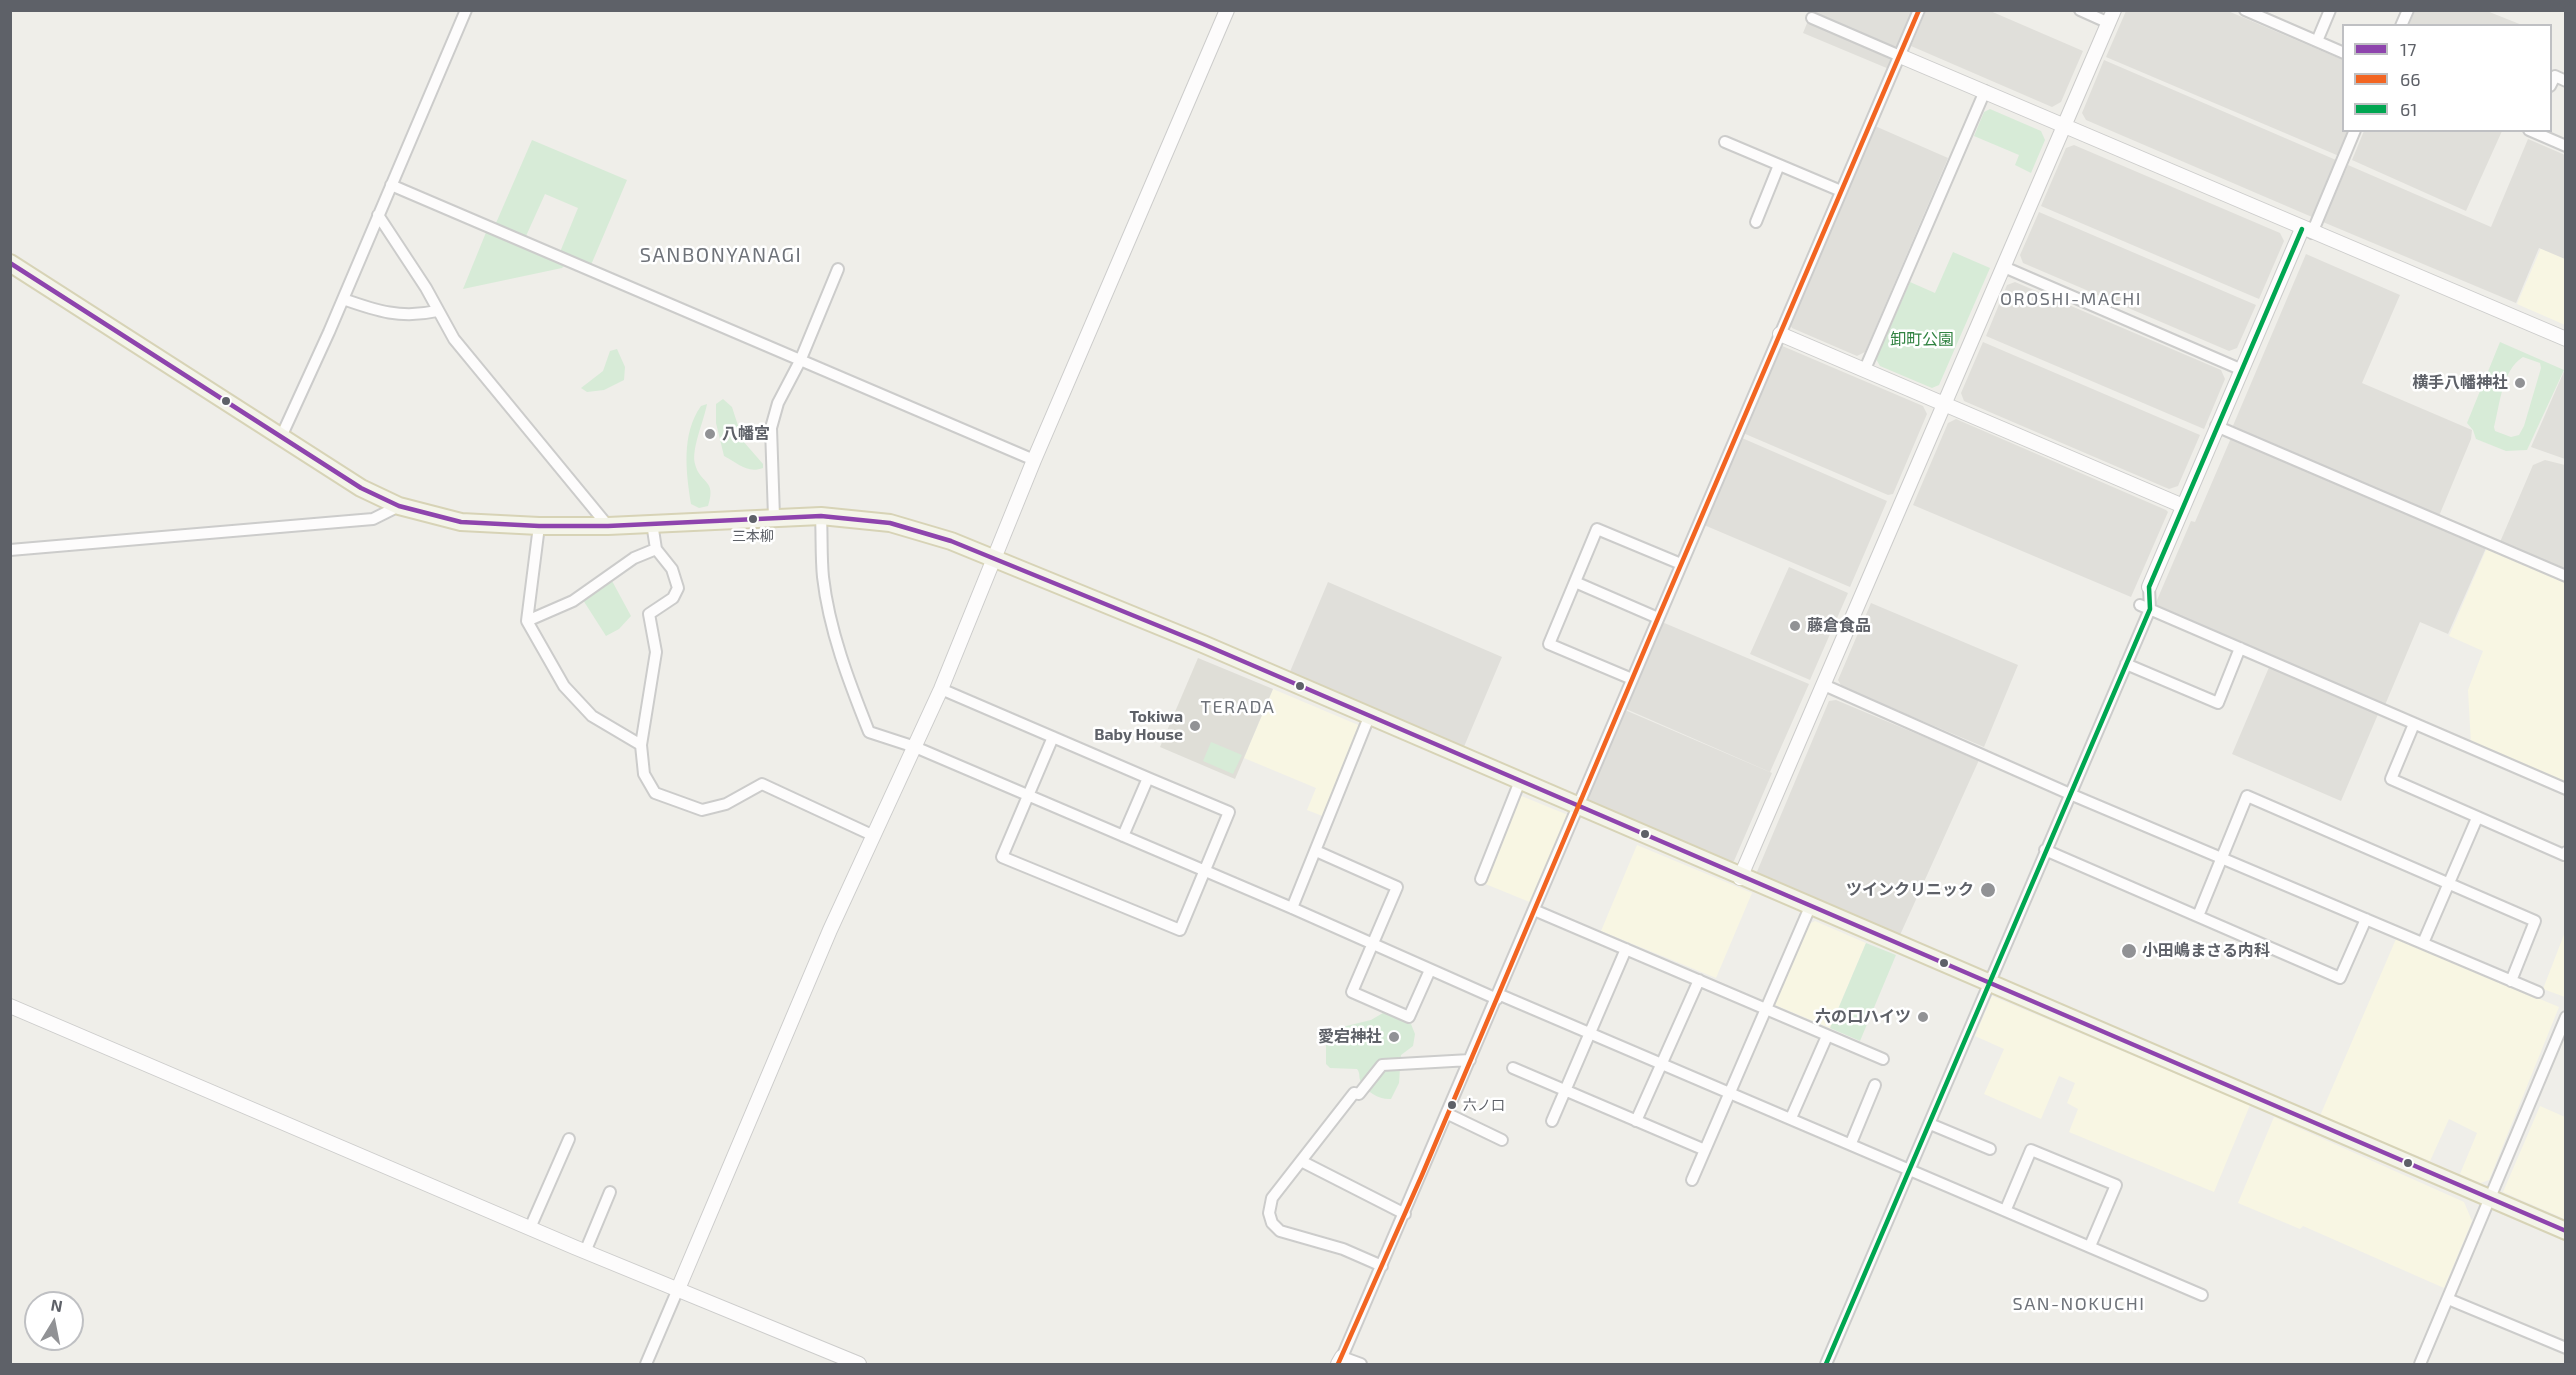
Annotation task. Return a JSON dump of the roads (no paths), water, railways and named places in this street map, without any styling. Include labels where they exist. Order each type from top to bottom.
[{"type":"main road","points":[[10,263],[361,488],[399,506],[461,522],[539,526],[821,516],[890,523],[995,557],[1578,805],[1740,878],[1990,983],[2565,1231]]},
{"type":"street","points":[[281,437],[466,10]]},
{"type":"street","points":[[646,1365],[872,835],[941,689],[1034,460],[1227,10]]},
{"type":"street","points":[[1361,1365],[1340,1361],[1448,1114],[1919,10]]},
{"type":"street","points":[[1740,878],[2111,16],[2080,10]]},
{"type":"street","points":[[2245,10],[2342,52]]},
{"type":"street","points":[[2317,41],[2330,10]]},
{"type":"street","points":[[2402,24],[2408,10]]},
{"type":"street","points":[[1812,18],[2307,231],[2565,339]]},
{"type":"street","points":[[2552,82],[2555,76],[2565,81]]},
{"type":"street","points":[[1865,369],[1985,91]]},
{"type":"street","points":[[1826,1365],[2126,664],[2145,607],[2149,587],[2240,369],[2354,132]]},
{"type":"street","points":[[2532,132],[2565,146]]},
{"type":"street","points":[[1725,142],[1840,191]]},
{"type":"street","points":[[1756,222],[1779,165]]},
{"type":"street","points":[[391,184],[1034,460]]},
{"type":"street","points":[[378,215],[426,288],[454,339],[608,525]]},
{"type":"street","points":[[2004,267],[2240,369]]},
{"type":"street","points":[[774,517],[771,428],[778,403],[800,361],[838,269]]},
{"type":"street","points":[[343,298],[383,313],[419,315],[438,311]]},
{"type":"street","points":[[1780,334],[2183,506]]},
{"type":"street","points":[[2216,426],[2565,576]]},
{"type":"street","points":[[10,550],[373,519],[399,506]]},
{"type":"street","points":[[821,516],[823,575],[845,672],[869,732],[915,747],[1292,908],[1430,970],[1590,1033],[2202,1294]]},
{"type":"street","points":[[652,523],[656,549],[672,569],[678,588],[673,598],[649,614],[656,652],[640,745],[644,774],[655,793],[702,810],[726,804],[762,784],[872,835]]},
{"type":"street","points":[[539,526],[527,621],[564,686],[592,716],[640,745]]},
{"type":"street","points":[[1632,679],[1549,644],[1598,529],[1682,564]]},
{"type":"street","points":[[527,621],[573,601],[634,558],[656,549]]},
{"type":"street","points":[[1575,582],[1658,618]]},
{"type":"street","points":[[2145,607],[2565,789]]},
{"type":"street","points":[[2126,664],[2218,703],[2241,648]]},
{"type":"street","points":[[1824,685],[2070,794],[2538,992]]},
{"type":"street","points":[[941,689],[1229,812],[1180,930],[1002,857],[1053,737]]},
{"type":"street","points":[[1292,908],[1370,717]]},
{"type":"street","points":[[2414,724],[2391,779],[2564,855],[2565,852]]},
{"type":"street","points":[[1124,836],[1148,778]]},
{"type":"street","points":[[1481,879],[1520,781]]},
{"type":"street","points":[[2198,916],[2247,796],[2535,921],[2511,981]]},
{"type":"street","points":[[2423,943],[2477,818]]},
{"type":"street","points":[[2045,850],[2340,978],[2366,919]]},
{"type":"street","points":[[1316,851],[1397,887],[1352,992],[1409,1017],[1430,970]]},
{"type":"street","points":[[1692,1180],[1810,907]]},
{"type":"street","points":[[1534,909],[1882,1059]]},
{"type":"street","points":[[1552,1121],[1626,949]]},
{"type":"street","points":[[1636,1121],[1699,980]]},
{"type":"street","points":[[10,1006],[585,1252],[859,1365]]},
{"type":"street","points":[[2420,1365],[2565,1017]]},
{"type":"street","points":[[1791,1118],[1827,1036]]},
{"type":"street","points":[[1382,1266],[1328,1244],[1280,1232],[1272,1223],[1269,1213],[1272,1198],[1354,1093],[1359,1094],[1382,1065],[1470,1060]]},
{"type":"street","points":[[1513,1068],[1705,1150]]},
{"type":"street","points":[[1851,1143],[1875,1085]]},
{"type":"street","points":[[1448,1114],[1502,1140]]},
{"type":"street","points":[[1930,1124],[1990,1149]]},
{"type":"street","points":[[530,1228],[569,1139]]},
{"type":"street","points":[[2006,1209],[2031,1150],[2116,1185],[2090,1246]]},
{"type":"street","points":[[1301,1161],[1405,1214]]},
{"type":"street","points":[[585,1252],[610,1192]]},
{"type":"street","points":[[2448,1299],[2565,1348]]},
{"type":"place","name":"横手八幡神社","points":[[2520,383]]},
{"type":"place","name":"八幡宮","points":[[710,434]]},
{"type":"place","name":"三本柳","points":[[753,519]]},
{"type":"place","name":"藤倉食品","points":[[1795,626]]},
{"type":"place","name":"Tokiwa Baby House","points":[[1195,726]]},
{"type":"place","name":"ツインクリニック","points":[[1988,890]]},
{"type":"place","name":"小田嶋まさる内科","points":[[2129,951]]},
{"type":"place","name":"六の口ハイツ","points":[[1923,1017]]},
{"type":"place","name":"愛宕神社","points":[[1394,1037]]},
{"type":"place","name":"六ノ口","points":[[1452,1105]]},
{"type":"district","name":"SANBONYANAGI","points":[[721,255]]},
{"type":"district","name":"OROSHI-MACHI","points":[[2071,299]]},
{"type":"district","name":"TERADA","points":[[1238,707]]},
{"type":"district","name":"SAN-NOKUCHI","points":[[2079,1304]]},
{"type":"park label","name":"卸町公園","points":[[1922,340]]}]
